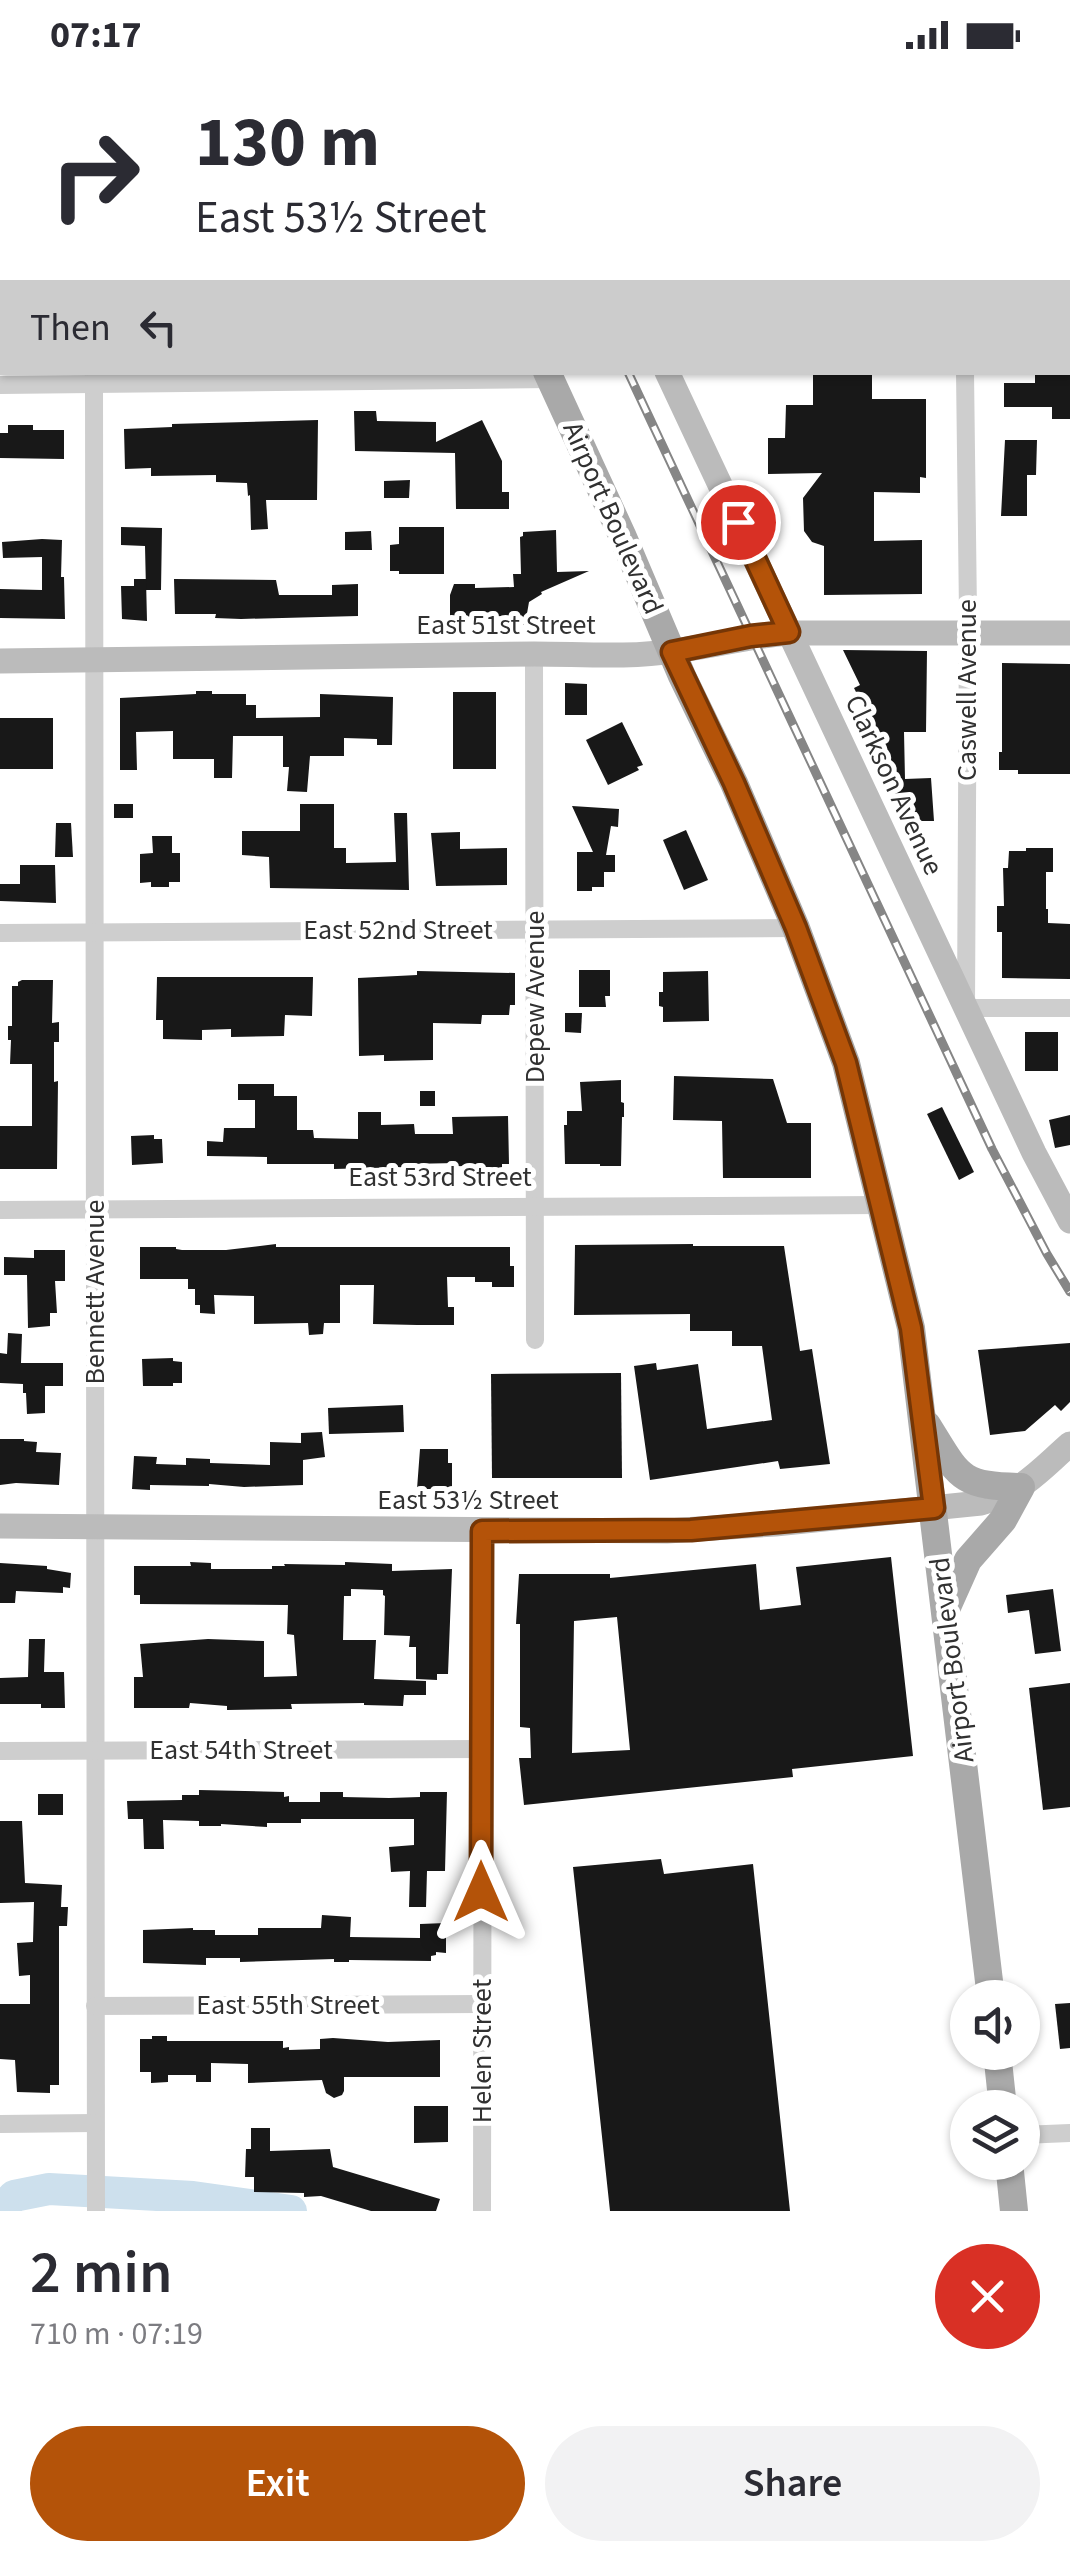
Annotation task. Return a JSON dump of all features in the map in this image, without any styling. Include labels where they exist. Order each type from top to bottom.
[{"type":"main road","name":"Airport Boulevard","points":[[549,376],[734,783],[796,928],[846,1063],[911,1328],[989,1980]]},
{"type":"main road","points":[[923,1419],[953,1466],[969,1480],[986,1486],[1022,1487],[1003,1520],[968,1560],[945,1612]]},
{"type":"main road","points":[[1010,2180],[1014,2211]]},
{"type":"street","name":"Clarkson Avenue","points":[[668,375],[1034,1153],[1070,1221]]},
{"type":"street","name":"Caswell Avenue","points":[[965,375],[966,1008]]},
{"type":"street","points":[[0,385],[94,378],[549,376]]},
{"type":"street","name":"Bennett Avenue","points":[[94,378],[96,2207]]},
{"type":"street","name":"East 51st Street","points":[[0,661],[622,654],[672,652],[789,632],[1070,633]]},
{"type":"street","name":"Depew Avenue","points":[[534,654],[535,1340]]},
{"type":"street","name":"East 52nd Street","points":[[0,933],[796,928]]},
{"type":"street","points":[[966,1008],[1070,1008]]},
{"type":"street","name":"East 53rd Street","points":[[0,1210],[880,1205]]},
{"type":"street","points":[[934,1508],[1002,1497],[1022,1487],[1070,1444]]},
{"type":"street","name":"East 53½ Street","points":[[0,1526],[715,1529],[934,1508]]},
{"type":"street","name":"Helen Street","points":[[482,1531],[482,2211]]},
{"type":"street","name":"East 54th Street","points":[[0,1751],[481,1749]]},
{"type":"street","name":"East 55th Street","points":[[95,2006],[482,2004]]},
{"type":"street","points":[[0,2124],[96,2123]]},
{"type":"street","points":[[1040,2134],[1070,2133]]},
{"type":"building","points":[[813,375],[872,375],[872,399],[926,399],[926,478],[920,477],[920,493],[874,492],[874,541],[922,540],[922,594],[824,595],[824,546],[812,542],[804,531],[803,498],[822,473],[768,474],[768,438],[785,438],[786,405],[813,405]]},
{"type":"building","points":[[1035,375],[1070,375],[1070,419],[1052,419],[1052,407],[1004,407],[1004,383],[1035,383]]},
{"type":"building","points":[[354,411],[376,411],[377,421],[436,422],[436,442],[482,420],[502,461],[502,492],[509,492],[509,509],[456,509],[455,453],[355,451]]},
{"type":"building","points":[[318,420],[317,500],[266,500],[268,529],[251,530],[247,483],[216,482],[216,475],[151,476],[151,468],[125,469],[124,429]]},
{"type":"building","points":[[8,425],[64,430],[64,459],[0,458],[0,433],[8,433]]},
{"type":"building","points":[[1005,440],[1037,440],[1036,475],[1027,475],[1027,516],[1001,516]]},
{"type":"building","points":[[410,480],[409,498],[384,498],[384,481]]},
{"type":"building","points":[[121,527],[162,528],[161,590],[146,590],[145,546],[121,545]]},
{"type":"building","points":[[399,527],[444,527],[444,574],[390,571],[390,545],[399,544]]},
{"type":"building","points":[[556,530],[557,572],[589,571],[541,592],[529,602],[525,625],[509,622],[510,616],[450,617],[454,584],[514,587],[513,574],[521,574],[523,532]]},
{"type":"building","points":[[371,531],[372,550],[345,550],[345,532]]},
{"type":"building","points":[[62,540],[65,619],[0,618],[0,589],[42,590],[42,557],[3,558],[2,542]]},
{"type":"building","points":[[134,579],[146,579],[147,621],[122,619],[121,586],[134,586]]},
{"type":"building","points":[[174,579],[276,580],[279,595],[332,595],[332,585],[358,584],[358,616],[241,619],[215,618],[216,614],[175,614]]},
{"type":"building","points":[[843,650],[927,651],[926,732],[904,732],[905,779],[931,778],[934,821],[912,821],[908,794],[888,794],[860,736],[878,736],[854,688],[860,685]]},
{"type":"building","points":[[1002,663],[1070,664],[1070,774],[999,770]]},
{"type":"building","points":[[565,683],[587,684],[587,715],[565,715]]},
{"type":"building","points":[[196,691],[246,694],[246,705],[256,705],[256,718],[320,717],[320,694],[393,697],[392,745],[377,745],[377,739],[344,738],[344,756],[310,756],[307,792],[287,791],[289,767],[283,767],[283,736],[233,736],[232,778],[214,778],[214,759],[173,759],[173,731],[136,732],[137,770],[120,770],[120,698]]},
{"type":"building","points":[[453,692],[496,692],[496,769],[453,769]]},
{"type":"building","points":[[0,718],[53,718],[53,769],[0,769]]},
{"type":"building","points":[[622,722],[643,765],[608,785],[586,740]]},
{"type":"building","points":[[114,804],[133,804],[133,818],[114,818]]},
{"type":"building","points":[[300,804],[334,804],[334,848],[346,848],[346,863],[396,862],[394,813],[407,813],[409,890],[270,888],[269,857],[242,855],[242,831],[300,831]]},
{"type":"building","points":[[572,806],[619,809],[618,827],[611,826],[606,855],[615,855],[615,872],[604,872],[604,887],[592,887],[592,891],[577,891],[577,852],[593,852]]},
{"type":"building","points":[[56,823],[71,823],[73,857],[55,857]]},
{"type":"building","points":[[686,830],[708,880],[684,890],[663,840]]},
{"type":"building","points":[[460,832],[460,849],[507,848],[507,885],[436,886],[431,833]]},
{"type":"building","points":[[152,836],[172,836],[172,853],[180,853],[180,882],[169,882],[169,887],[140,883],[140,854],[153,853]]},
{"type":"building","points":[[1053,848],[1053,872],[1046,872],[1046,909],[1048,923],[1070,924],[1070,979],[1002,978],[1002,932],[997,932],[997,906],[1004,906],[1003,868],[1008,868],[1009,851]]},
{"type":"building","points":[[20,865],[55,865],[56,903],[0,901],[0,884],[20,884]]},
{"type":"building","points":[[579,970],[610,970],[606,1007],[579,1007]]},
{"type":"building","points":[[417,971],[515,973],[515,1005],[510,1005],[509,1015],[482,1015],[481,1024],[433,1023],[433,1060],[384,1061],[384,1055],[359,1056],[358,978],[417,975]]},
{"type":"building","points":[[708,971],[709,1021],[663,1022],[659,992],[663,992],[663,972]]},
{"type":"building","points":[[157,977],[313,977],[312,1016],[285,1015],[284,1036],[231,1037],[231,1029],[202,1030],[202,1040],[163,1039],[163,1020],[156,1020]]},
{"type":"building","points":[[22,980],[53,980],[52,1023],[59,1022],[59,1042],[54,1042],[54,1082],[58,1081],[57,1169],[0,1169],[0,1126],[32,1126],[32,1064],[10,1064],[8,1040],[12,986],[18,986]]},
{"type":"building","points":[[565,1013],[582,1013],[581,1033],[565,1032]]},
{"type":"building","points":[[1025,1032],[1058,1032],[1058,1071],[1025,1071]]},
{"type":"building","points":[[674,1076],[773,1079],[787,1123],[811,1123],[811,1178],[723,1178],[722,1121],[673,1120]]},
{"type":"building","points":[[621,1080],[621,1166],[565,1164],[564,1125],[567,1111],[582,1111],[580,1082]]},
{"type":"building","points":[[238,1084],[274,1084],[274,1096],[297,1096],[297,1130],[313,1130],[314,1138],[358,1139],[358,1112],[381,1112],[381,1125],[414,1124],[415,1134],[453,1134],[452,1117],[508,1116],[509,1164],[502,1164],[502,1168],[457,1163],[334,1169],[334,1164],[267,1164],[267,1157],[207,1156],[207,1141],[223,1142],[224,1128],[255,1128],[255,1100],[238,1100]]},
{"type":"building","points":[[420,1091],[435,1091],[435,1106],[420,1106]]},
{"type":"building","points":[[942,1107],[974,1172],[959,1180],[927,1114]]},
{"type":"building","points":[[1070,1115],[1070,1145],[1055,1148],[1049,1120]]},
{"type":"building","points":[[154,1135],[154,1139],[162,1139],[163,1163],[132,1165],[131,1136]]},
{"type":"building","points":[[276,1244],[510,1247],[514,1287],[492,1287],[492,1282],[475,1282],[475,1277],[447,1277],[448,1307],[454,1307],[454,1325],[417,1325],[373,1324],[374,1285],[340,1285],[340,1323],[324,1323],[323,1334],[309,1335],[308,1323],[254,1324],[254,1296],[214,1295],[215,1314],[200,1313],[200,1305],[195,1305],[195,1289],[188,1289],[188,1279],[140,1279],[140,1247],[226,1250]]},
{"type":"building","points":[[575,1245],[784,1246],[800,1351],[812,1349],[830,1464],[780,1469],[778,1461],[650,1480],[634,1366],[656,1363],[657,1370],[698,1364],[707,1429],[772,1420],[762,1346],[732,1346],[732,1331],[690,1331],[690,1314],[574,1315]]},
{"type":"building","points":[[34,1250],[65,1250],[65,1281],[55,1281],[57,1313],[50,1313],[50,1326],[28,1328],[27,1275],[4,1275],[4,1257],[34,1258]]},
{"type":"building","points":[[8,1333],[22,1334],[21,1363],[63,1363],[63,1386],[45,1386],[45,1413],[27,1414],[23,1384],[0,1383],[0,1353],[7,1354]]},
{"type":"building","points":[[1070,1343],[1070,1402],[1061,1411],[1055,1405],[1025,1431],[990,1435],[978,1350]]},
{"type":"building","points":[[173,1358],[182,1362],[182,1383],[143,1386],[142,1359]]},
{"type":"building","points":[[621,1373],[622,1478],[492,1478],[491,1374]]},
{"type":"building","points":[[403,1405],[404,1432],[329,1434],[328,1408]]},
{"type":"building","points":[[322,1432],[325,1457],[303,1460],[303,1485],[150,1485],[150,1490],[132,1489],[134,1456],[157,1457],[156,1464],[186,1465],[186,1458],[270,1465],[270,1442],[301,1443],[301,1433]]},
{"type":"building","points":[[0,1439],[24,1439],[37,1442],[36,1452],[61,1453],[59,1485],[0,1485]]},
{"type":"building","points":[[420,1449],[448,1449],[452,1489],[417,1489]]},
{"type":"building","points":[[891,1557],[913,1756],[792,1769],[793,1777],[524,1805],[519,1758],[531,1758],[530,1728],[520,1727],[520,1624],[516,1624],[519,1574],[610,1574],[610,1578],[756,1564],[760,1610],[801,1605],[796,1567]],"holes":[[[617,1617],[630,1750],[572,1753],[574,1621]]]},
{"type":"building","points":[[190,1562],[211,1563],[211,1569],[272,1569],[284,1564],[345,1562],[392,1564],[392,1571],[452,1569],[448,1674],[437,1674],[437,1680],[416,1679],[416,1647],[409,1647],[410,1636],[384,1635],[383,1590],[351,1589],[351,1596],[344,1596],[343,1640],[376,1640],[374,1679],[426,1681],[426,1695],[404,1695],[403,1706],[291,1704],[292,1709],[227,1710],[227,1706],[190,1703],[189,1708],[134,1708],[134,1677],[143,1677],[140,1644],[208,1639],[264,1641],[264,1677],[297,1676],[294,1635],[287,1634],[288,1605],[140,1604],[140,1595],[134,1595],[134,1566],[191,1566]]},
{"type":"building","points":[[0,1563],[47,1566],[71,1573],[70,1588],[63,1587],[63,1593],[16,1591],[15,1603],[0,1603]]},
{"type":"building","points":[[1053,1589],[1061,1651],[1035,1654],[1029,1610],[1008,1613],[1006,1595]]},
{"type":"building","points":[[29,1639],[45,1639],[44,1672],[64,1672],[65,1708],[0,1704],[0,1678],[28,1677]]},
{"type":"building","points":[[1070,1683],[1070,1807],[1043,1810],[1029,1688]]},
{"type":"building","points":[[199,1790],[284,1792],[289,1802],[320,1802],[320,1792],[389,1798],[447,1792],[445,1871],[427,1871],[426,1907],[409,1907],[410,1871],[391,1872],[389,1847],[414,1845],[414,1819],[301,1819],[301,1823],[267,1823],[267,1827],[199,1826],[199,1821],[163,1820],[164,1849],[144,1849],[143,1819],[128,1819],[127,1801],[182,1800],[182,1795],[199,1795]]},
{"type":"building","points":[[38,1794],[63,1794],[63,1815],[38,1815]]},
{"type":"building","points":[[0,1821],[22,1821],[25,1883],[62,1885],[61,1907],[68,1907],[67,1926],[59,1926],[59,2085],[50,2085],[50,2093],[17,2092],[15,2060],[0,2059],[0,2004],[30,2004],[30,1975],[19,1976],[17,1943],[33,1942],[34,1902],[0,1903]]},
{"type":"building","points":[[661,1859],[664,1874],[753,1864],[790,2211],[610,2211],[573,1867]]},
{"type":"building","points":[[322,1915],[351,1917],[350,1937],[420,1938],[420,1924],[446,1923],[446,1953],[436,1952],[431,1961],[240,1962],[240,1958],[206,1958],[206,1965],[143,1963],[143,1930],[193,1928],[215,1930],[215,1935],[258,1935],[258,1928],[321,1928]]},
{"type":"building","points":[[1070,2003],[1070,2048],[1060,2049],[1055,2004]]},
{"type":"building","points":[[167,2036],[167,2041],[283,2041],[283,2048],[289,2050],[320,2049],[320,2039],[333,2038],[440,2040],[440,2077],[344,2077],[344,2091],[334,2098],[326,2093],[322,2080],[248,2083],[248,2064],[211,2063],[211,2082],[196,2082],[196,2075],[168,2075],[168,2082],[151,2083],[151,2072],[140,2072],[140,2039]]},
{"type":"building","points":[[414,2106],[448,2106],[448,2142],[414,2143]]},
{"type":"building","points":[[251,2128],[270,2128],[270,2151],[330,2149],[333,2167],[440,2199],[436,2211],[371,2211],[321,2196],[304,2197],[304,2193],[254,2192],[254,2177],[245,2177]]},
{"type":"waterway","points":[[0,2211],[14,2196],[49,2189],[193,2197],[291,2211]]},
{"type":"railway","points":[[629,375],[992,1149],[1070,1292]]},
{"type":"route","points":[[481,1892],[482,1531],[691,1530],[934,1508],[911,1328],[846,1063],[796,928],[672,652],[789,632],[738,522]]}]
